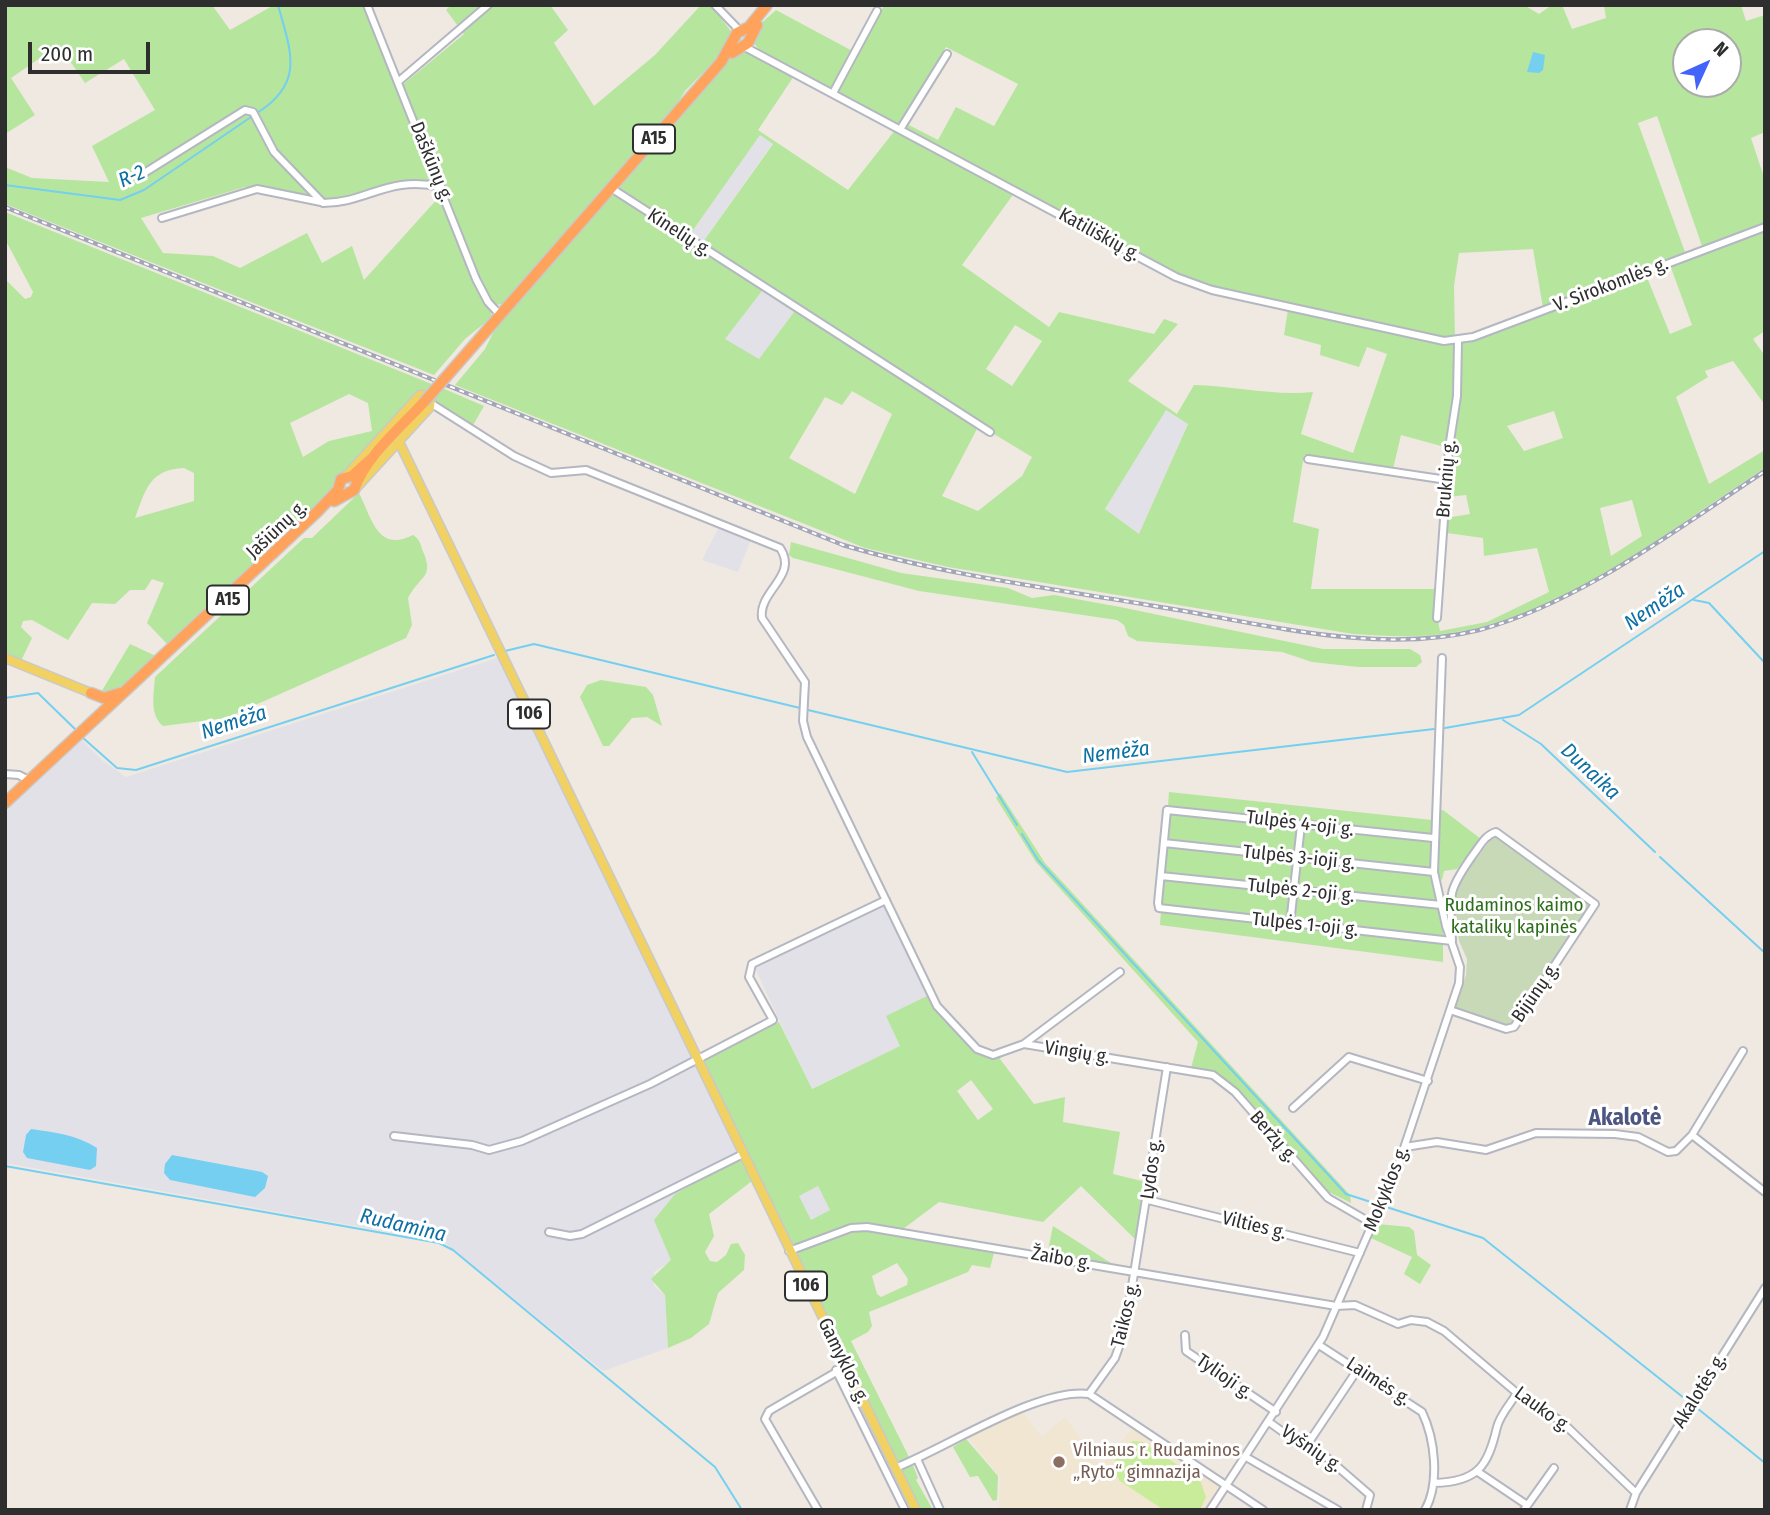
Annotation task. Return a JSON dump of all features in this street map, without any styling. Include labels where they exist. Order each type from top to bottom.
[{"type":"highway","name":"A15","points":[[742,38],[767,5]]},
{"type":"highway","name":"A15","points":[[428,403],[446,377],[772,5]]},
{"type":"highway","name":"Jašiūnų g.","points":[[104,706],[116,704],[349,484],[428,403]]},
{"type":"highway","name":"Jašiūnų g.","points":[[5,803],[81,734],[104,706],[126,689],[349,484]]},
{"type":"highway","points":[[91,693],[104,706]]},
{"type":"main road","points":[[428,394],[428,403],[399,442],[349,484],[420,395],[428,394]]},
{"type":"main road","name":"106","points":[[399,442],[697,1061]]},
{"type":"main road","points":[[5,658],[91,693]]},
{"type":"main road","name":"Gamyklos g.","points":[[697,1061],[789,1251],[841,1369],[916,1510]]},
{"type":"street","name":"Daškūnų g.","points":[[367,5],[479,286],[500,315]]},
{"type":"street","points":[[399,81],[488,5]]},
{"type":"street","name":"Katiliškių g.","points":[[715,5],[742,38],[767,59],[901,128],[1176,278],[1212,290],[1444,341],[1458,341]]},
{"type":"street","points":[[833,93],[877,11]]},
{"type":"street","points":[[901,128],[947,54]]},
{"type":"street","points":[[141,175],[191,146],[238,113],[248,110],[253,112],[274,152],[323,202]]},
{"type":"street","points":[[162,218],[257,189],[323,202],[398,184],[418,182],[441,187]]},
{"type":"street","name":"Kinelių g.","points":[[611,188],[990,432]]},
{"type":"street","name":"V. Sirokomlės g.","points":[[1458,341],[1765,227]]},
{"type":"street","name":"Bruknių g.","points":[[1437,618],[1447,480],[1457,396],[1458,341]]},
{"type":"street","points":[[428,403],[514,456],[551,472],[586,470],[780,548],[786,560],[785,571],[762,606],[762,618],[804,682],[803,721],[807,737],[943,1016],[977,1049],[988,1055],[1024,1044]]},
{"type":"street","points":[[1308,459],[1447,480]]},
{"type":"street","name":"Mokyklos g.","points":[[1210,1510],[1319,1345],[1405,1147],[1460,975],[1434,872],[1433,838],[1442,658]]},
{"type":"street","points":[[5,774],[19,775],[30,781]]},
{"type":"street","name":"Tulpės 4-oji g.","points":[[1164,843],[1167,810],[1433,838]]},
{"type":"street","points":[[1290,924],[1301,825]]},
{"type":"street","name":"Bijūnų g.","points":[[1450,1010],[1506,1029],[1514,1027],[1595,904],[1496,832],[1483,840],[1462,868],[1451,892]]},
{"type":"street","points":[[1161,876],[1164,843]]},
{"type":"street","name":"Tulpės 3-ioji g.","points":[[1164,843],[1434,872]]},
{"type":"street","name":"Tulpės 2-oji g.","points":[[1161,876],[1441,905]]},
{"type":"street","name":"Tulpės 1-oji g.","points":[[1161,876],[1160,908],[1452,941]]},
{"type":"street","points":[[1438,891],[1451,892],[1452,941]]},
{"type":"street","points":[[394,1136],[472,1145],[484,1150],[523,1141],[589,1113],[697,1061],[773,1020],[749,977],[752,964],[886,900]]},
{"type":"street","name":"Vingių g.","points":[[1024,1044],[1121,972]]},
{"type":"street","name":"Vingių g.","points":[[1024,1044],[1167,1067]]},
{"type":"street","points":[[1405,1147],[1437,1142],[1486,1150],[1536,1133],[1638,1137],[1668,1152],[1676,1151],[1692,1135],[1743,1051]]},
{"type":"street","points":[[1293,1108],[1349,1057],[1427,1081]]},
{"type":"street","name":"Lydos g.","points":[[1136,1272],[1167,1067]]},
{"type":"street","name":"Beržų g.","points":[[1167,1067],[1207,1073],[1225,1082],[1328,1198],[1373,1224]]},
{"type":"street","points":[[1692,1135],[1765,1192]]},
{"type":"street","points":[[549,1232],[570,1236],[582,1234],[743,1154]]},
{"type":"street","name":"Vilties g.","points":[[1148,1200],[1360,1253]]},
{"type":"street","name":"Žaibo g.","points":[[789,1251],[844,1230],[867,1227],[1336,1306],[1355,1305],[1394,1323],[1411,1320],[1427,1322],[1444,1331]]},
{"type":"street","name":"Taikos g.","points":[[1089,1394],[1122,1342],[1136,1272]]},
{"type":"street","name":"Akalotės g.","points":[[1630,1510],[1636,1493],[1765,1288]]},
{"type":"street","name":"Lauko g.","points":[[1444,1331],[1517,1393],[1534,1401],[1568,1427],[1636,1493]]},
{"type":"street","name":"Tylioji g.","points":[[1185,1335],[1186,1351],[1276,1412]]},
{"type":"street","name":"Laimės g.","points":[[1319,1345],[1422,1412],[1432,1453],[1434,1483],[1425,1510]]},
{"type":"street","points":[[818,1510],[765,1419],[769,1411],[841,1369],[905,1510]]},
{"type":"street","points":[[1305,1448],[1357,1369]]},
{"type":"street","points":[[895,1468],[1028,1405],[1070,1393],[1089,1394],[1263,1510]]},
{"type":"street","points":[[1434,1483],[1467,1477],[1478,1472],[1494,1448],[1501,1418],[1517,1393]]},
{"type":"street","name":"Vyšnių g.","points":[[1269,1422],[1305,1448],[1325,1456],[1368,1493],[1371,1501],[1366,1510]]},
{"type":"street","name":"Vyšnių g.","points":[[1246,1457],[1338,1510]]},
{"type":"street","points":[[916,1459],[940,1510]]},
{"type":"street","points":[[1478,1472],[1526,1507],[1554,1468]]},
{"type":"shaded area","points":[[760,134],[773,143],[703,242],[690,234]]},
{"type":"shaded area","points":[[762,291],[794,312],[759,360],[724,339]]},
{"type":"shaded area","points":[[1166,409],[1188,423],[1140,535],[1105,509]]},
{"type":"shaded area","points":[[722,521],[754,532],[738,572],[702,560]]},
{"type":"shaded area","points":[[500,657],[740,1158],[675,1194],[671,1261],[654,1272],[654,1286],[665,1295],[668,1348],[603,1371],[444,1242],[5,1163],[5,811],[82,740],[102,760],[126,777]]},
{"type":"shaded area","points":[[884,904],[929,995],[901,1046],[811,1089],[755,968]]},
{"type":"shaded area","points":[[818,1186],[831,1211],[811,1220],[798,1196]]},
{"type":"shaded area","points":[[1022,1411],[1042,1437],[1065,1417],[1101,1466],[1134,1426],[1221,1484],[1222,1489],[1207,1510],[1056,1510],[1052,1507],[999,1510],[1000,1477],[968,1437]]},
{"type":"green space","points":[[5,5],[212,5],[230,30],[274,5],[364,5],[400,87],[464,34],[446,10],[451,5],[550,5],[568,30],[554,43],[594,106],[655,55],[701,5],[711,5],[733,34],[731,44],[685,91],[675,107],[503,304],[494,305],[490,310],[492,317],[465,339],[434,375],[5,204],[5,167],[32,178],[109,182],[92,146],[155,110],[124,59],[85,83],[59,45],[11,78],[35,115],[5,134]],"holes":[[[416,179],[432,182],[440,196],[364,280],[352,246],[322,263],[307,233],[240,268],[213,256],[163,253],[141,218],[245,187],[274,189],[325,201]]]},
{"type":"green space","points":[[884,5],[1524,5],[1539,14],[1552,5],[1562,5],[1572,29],[1606,18],[1604,5],[1741,5],[1746,21],[1765,15],[1765,132],[1751,138],[1765,180],[1765,225],[1543,308],[1533,249],[1459,253],[1454,286],[1455,339],[1209,287],[1176,275],[762,53],[753,42],[757,27],[776,10],[858,54]],"holes":[[[946,47],[1018,84],[994,126],[956,107],[938,140],[901,121]],[[1657,116],[1702,246],[1685,252],[1638,123]]]},
{"type":"green space","points":[[738,50],[747,50],[754,57],[794,76],[758,130],[848,190],[896,129],[1015,192],[962,265],[1049,327],[1059,312],[1154,334],[1164,319],[1178,324],[1128,381],[1177,414],[1194,385],[1284,393],[1313,392],[1301,434],[1353,453],[1387,354],[1367,347],[1359,367],[1320,355],[1321,345],[1284,335],[1288,309],[1450,343],[1494,330],[1646,275],[1670,334],[1692,325],[1670,265],[1765,230],[1765,331],[1753,339],[1765,356],[1765,405],[1733,361],[1705,371],[1708,377],[1676,397],[1709,484],[1765,450],[1765,468],[1614,567],[1534,609],[1492,624],[1438,635],[1353,634],[948,567],[865,548],[455,385],[485,349],[496,327]],"holes":[[[760,135],[773,144],[703,242],[691,233]],[[762,291],[794,312],[759,359],[725,339]],[[1015,325],[1042,341],[1012,386],[986,369]],[[852,391],[892,414],[855,494],[789,458],[825,397],[842,405]],[[1166,410],[1188,424],[1139,534],[1105,509]],[[1554,411],[1563,438],[1524,451],[1507,426]],[[979,425],[1032,457],[1022,476],[978,511],[942,496]],[[1401,435],[1452,449],[1448,497],[1466,495],[1470,514],[1446,518],[1447,533],[1483,538],[1484,556],[1537,548],[1549,592],[1487,622],[1440,631],[1436,612],[1437,589],[1311,589],[1319,529],[1293,522],[1304,455],[1393,469]],[[1632,500],[1642,536],[1611,556],[1600,508]]]},
{"type":"green space","points":[[5,212],[434,385],[429,390],[418,391],[347,468],[336,487],[169,646],[147,623],[164,583],[152,579],[145,590],[130,590],[115,604],[92,603],[68,640],[32,620],[23,621],[21,627],[32,638],[21,661],[5,654],[5,279],[25,299],[31,297],[33,292],[5,239]],"holes":[[[349,394],[368,403],[372,431],[329,441],[303,457],[290,423]],[[184,468],[194,473],[194,501],[135,518],[150,483],[163,473]]]},
{"type":"green space","points":[[442,388],[484,406],[472,427],[436,404],[434,397]]},
{"type":"green space","points":[[359,493],[373,522],[384,536],[392,540],[413,535],[419,541],[426,558],[427,571],[408,598],[412,625],[406,638],[226,718],[163,726],[154,710],[155,677],[304,538],[312,538]]},
{"type":"green space","points":[[791,542],[901,573],[1008,588],[1032,598],[1054,595],[1323,649],[1410,649],[1420,655],[1422,662],[1416,667],[1358,667],[1312,662],[1282,652],[1137,641],[1128,636],[1124,625],[1117,620],[919,591],[793,558],[789,555]]},
{"type":"green space","points":[[130,644],[158,657],[120,690],[100,694]]},
{"type":"green space","points":[[601,680],[646,687],[653,695],[662,726],[647,717],[632,718],[609,746],[603,746],[580,697],[587,685]]},
{"type":"green space","points":[[1169,792],[1432,820],[1432,874],[1443,923],[1443,962],[1160,925]]},
{"type":"green space","points":[[1000,793],[1045,863],[1350,1195],[1351,1203],[1319,1187],[1226,1081],[1218,1075],[1191,1068],[1198,1042],[1036,862],[996,798]]},
{"type":"green space","points":[[1443,810],[1481,839],[1457,869],[1444,871],[1442,880],[1439,877],[1438,811]]},
{"type":"green space","name":"Rudaminos kaimo katalikų kapinės","points":[[1495,834],[1592,903],[1514,1023],[1505,1027],[1455,1007],[1466,975],[1467,959],[1459,941],[1452,891]]},
{"type":"green space","points":[[929,995],[946,1020],[970,1047],[985,1056],[1002,1055],[1000,1059],[1034,1104],[1065,1097],[1063,1122],[1120,1132],[1113,1174],[1150,1183],[1139,1243],[1081,1186],[1043,1222],[939,1202],[903,1229],[864,1224],[792,1246],[704,1061],[779,1022],[812,1089],[900,1046],[886,1016]],"holes":[[[971,1080],[993,1109],[978,1120],[957,1091]],[[818,1186],[830,1210],[811,1220],[799,1196]]]},
{"type":"green space","points":[[740,1158],[752,1181],[709,1214],[714,1236],[705,1252],[710,1261],[717,1262],[726,1255],[731,1244],[738,1243],[745,1255],[744,1270],[718,1293],[709,1324],[691,1338],[668,1348],[665,1295],[651,1279],[671,1260],[654,1220],[675,1194]]},
{"type":"green space","points":[[1378,1224],[1409,1227],[1414,1231],[1417,1255],[1431,1265],[1420,1284],[1404,1274],[1412,1257],[1371,1238]]},
{"type":"green space","points":[[1053,1226],[1114,1265],[1047,1255]]},
{"type":"green space","points":[[864,1229],[994,1253],[990,1268],[972,1265],[968,1272],[869,1312],[872,1326],[868,1332],[851,1341],[910,1459],[899,1463],[796,1256],[798,1251]],"holes":[[[897,1263],[908,1279],[907,1285],[881,1297],[877,1294],[872,1276]]]},
{"type":"green space","points":[[966,1439],[998,1476],[997,1500],[993,1501],[978,1476],[970,1477],[953,1447]]},
{"type":"green space","points":[[1133,1441],[1143,1442],[1200,1480],[1206,1497],[1200,1510],[1164,1510],[1120,1481],[1114,1472],[1116,1452]]},
{"type":"green space","points":[[912,1463],[918,1478],[916,1480],[933,1510],[920,1510],[900,1468]]},
{"type":"water","points":[[1533,52],[1545,55],[1543,70],[1539,73],[1527,72]]},
{"type":"water","points":[[31,1129],[65,1135],[97,1148],[96,1166],[90,1170],[27,1158],[23,1152],[26,1135]]},
{"type":"water","points":[[172,1155],[262,1172],[268,1176],[265,1188],[255,1197],[170,1180],[164,1173],[165,1164]]},
{"type":"waterway","name":"R-2","points":[[257,113],[272,102],[288,78],[290,52],[278,5]]},
{"type":"waterway","name":"R-2","points":[[5,185],[120,200],[144,190],[251,117]]},
{"type":"waterway","name":"Nemėža","points":[[1445,728],[1519,715],[1765,551]]},
{"type":"waterway","points":[[1694,600],[1709,603],[1765,663]]},
{"type":"waterway","name":"Nemėža","points":[[505,651],[534,644],[800,708]]},
{"type":"waterway","name":"Nemėža","points":[[82,737],[117,768],[136,770],[494,655]]},
{"type":"waterway","name":"Nemėža","points":[[5,698],[38,693],[76,730]]},
{"type":"waterway","name":"Nemėža","points":[[808,710],[1067,772],[1434,729]]},
{"type":"waterway","name":"Dunaika","points":[[1503,720],[1541,744],[1655,852]]},
{"type":"waterway","points":[[972,752],[1017,825]]},
{"type":"waterway","points":[[1022,834],[1038,860],[1346,1194],[1483,1238],[1689,1402]]},
{"type":"waterway","name":"Dunaika","points":[[1660,857],[1765,953]]},
{"type":"waterway","name":"Rudamina","points":[[5,1166],[439,1243],[453,1250],[715,1467],[742,1510]]},
{"type":"waterway","points":[[1697,1408],[1765,1463]]},
{"type":"railway","points":[[5,207],[843,545],[958,573],[1316,634],[1399,639],[1440,637],[1479,630],[1517,618],[1554,602],[1627,562],[1765,471]]},
{"type":"place","name":"Vilniaus r. Rudaminos „Ryto“ gimnazija","points":[[1059,1462]]},
{"type":"district","name":"Akalotė","points":[[1625,1119]]}]
